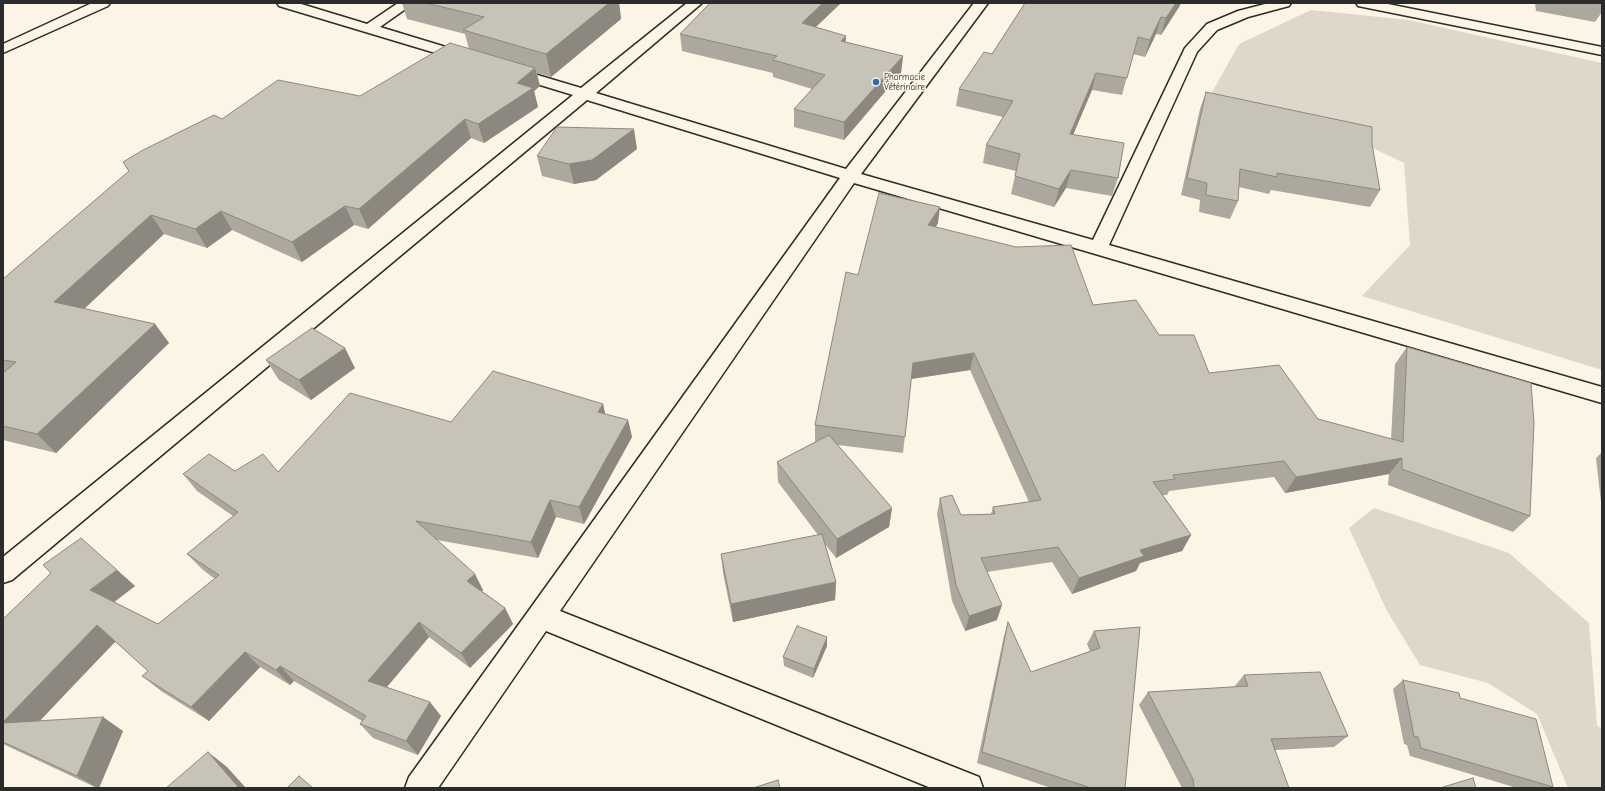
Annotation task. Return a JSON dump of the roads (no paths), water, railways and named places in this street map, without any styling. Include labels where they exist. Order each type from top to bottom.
[{"type":"street","points":[[3,49],[103,3]]},
{"type":"street","points":[[284,3],[584,93],[850,176],[1602,395]]},
{"type":"street","points":[[368,29],[407,3]]},
{"type":"street","points":[[3,572],[695,3]]},
{"type":"street","points":[[420,788],[850,176],[981,3]]},
{"type":"street","points":[[1098,248],[1190,51],[1212,27],[1243,14],[1284,3]]},
{"type":"street","points":[[1363,3],[1602,51]]},
{"type":"street","points":[[541,616],[968,788]]},
{"type":"place","name":"Pharmacie Vétérinaire","points":[[876,82]]}]
